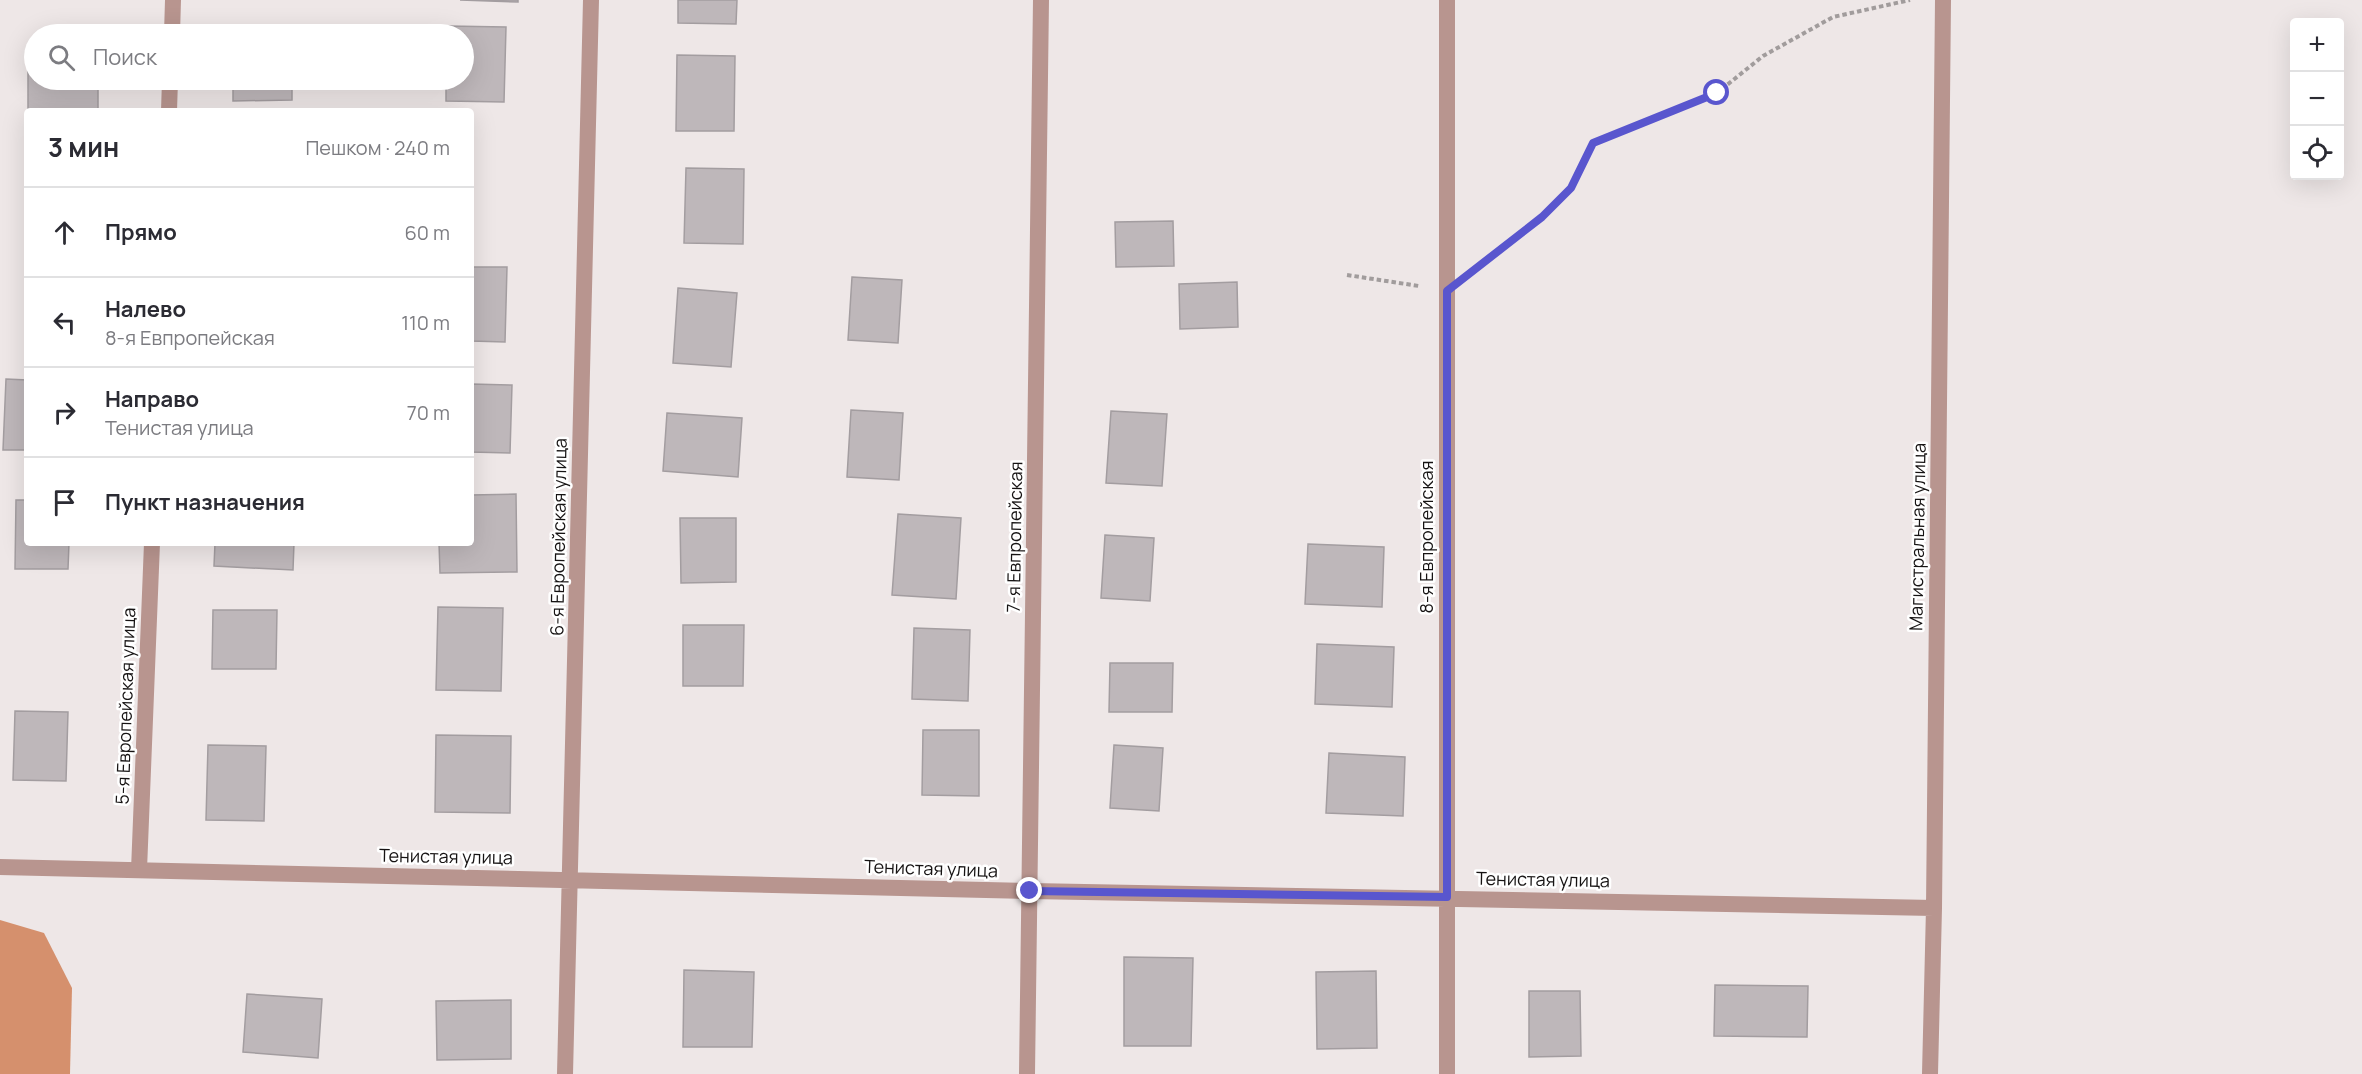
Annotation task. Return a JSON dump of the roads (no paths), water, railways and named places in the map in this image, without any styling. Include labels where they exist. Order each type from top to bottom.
[{"type":"street","points":[[172,24],[173,0]]},
{"type":"street","name":"6-я Европейская улица","points":[[565,1074],[591,0]]},
{"type":"street","name":"7-я Евпропейская","points":[[1027,1074],[1041,0]]},
{"type":"street","name":"8-я Евпропейская","points":[[1447,0],[1447,1074]]},
{"type":"street","name":"Магистральная улица","points":[[1930,1074],[1934,908],[1942,0]]},
{"type":"street","points":[[168,108],[169,90]]},
{"type":"street","name":"5-я Европейская улица","points":[[139,870],[152,546]]},
{"type":"street","name":"Тенистая улица","points":[[0,867],[1030,891],[1447,897],[1934,908]]}]
